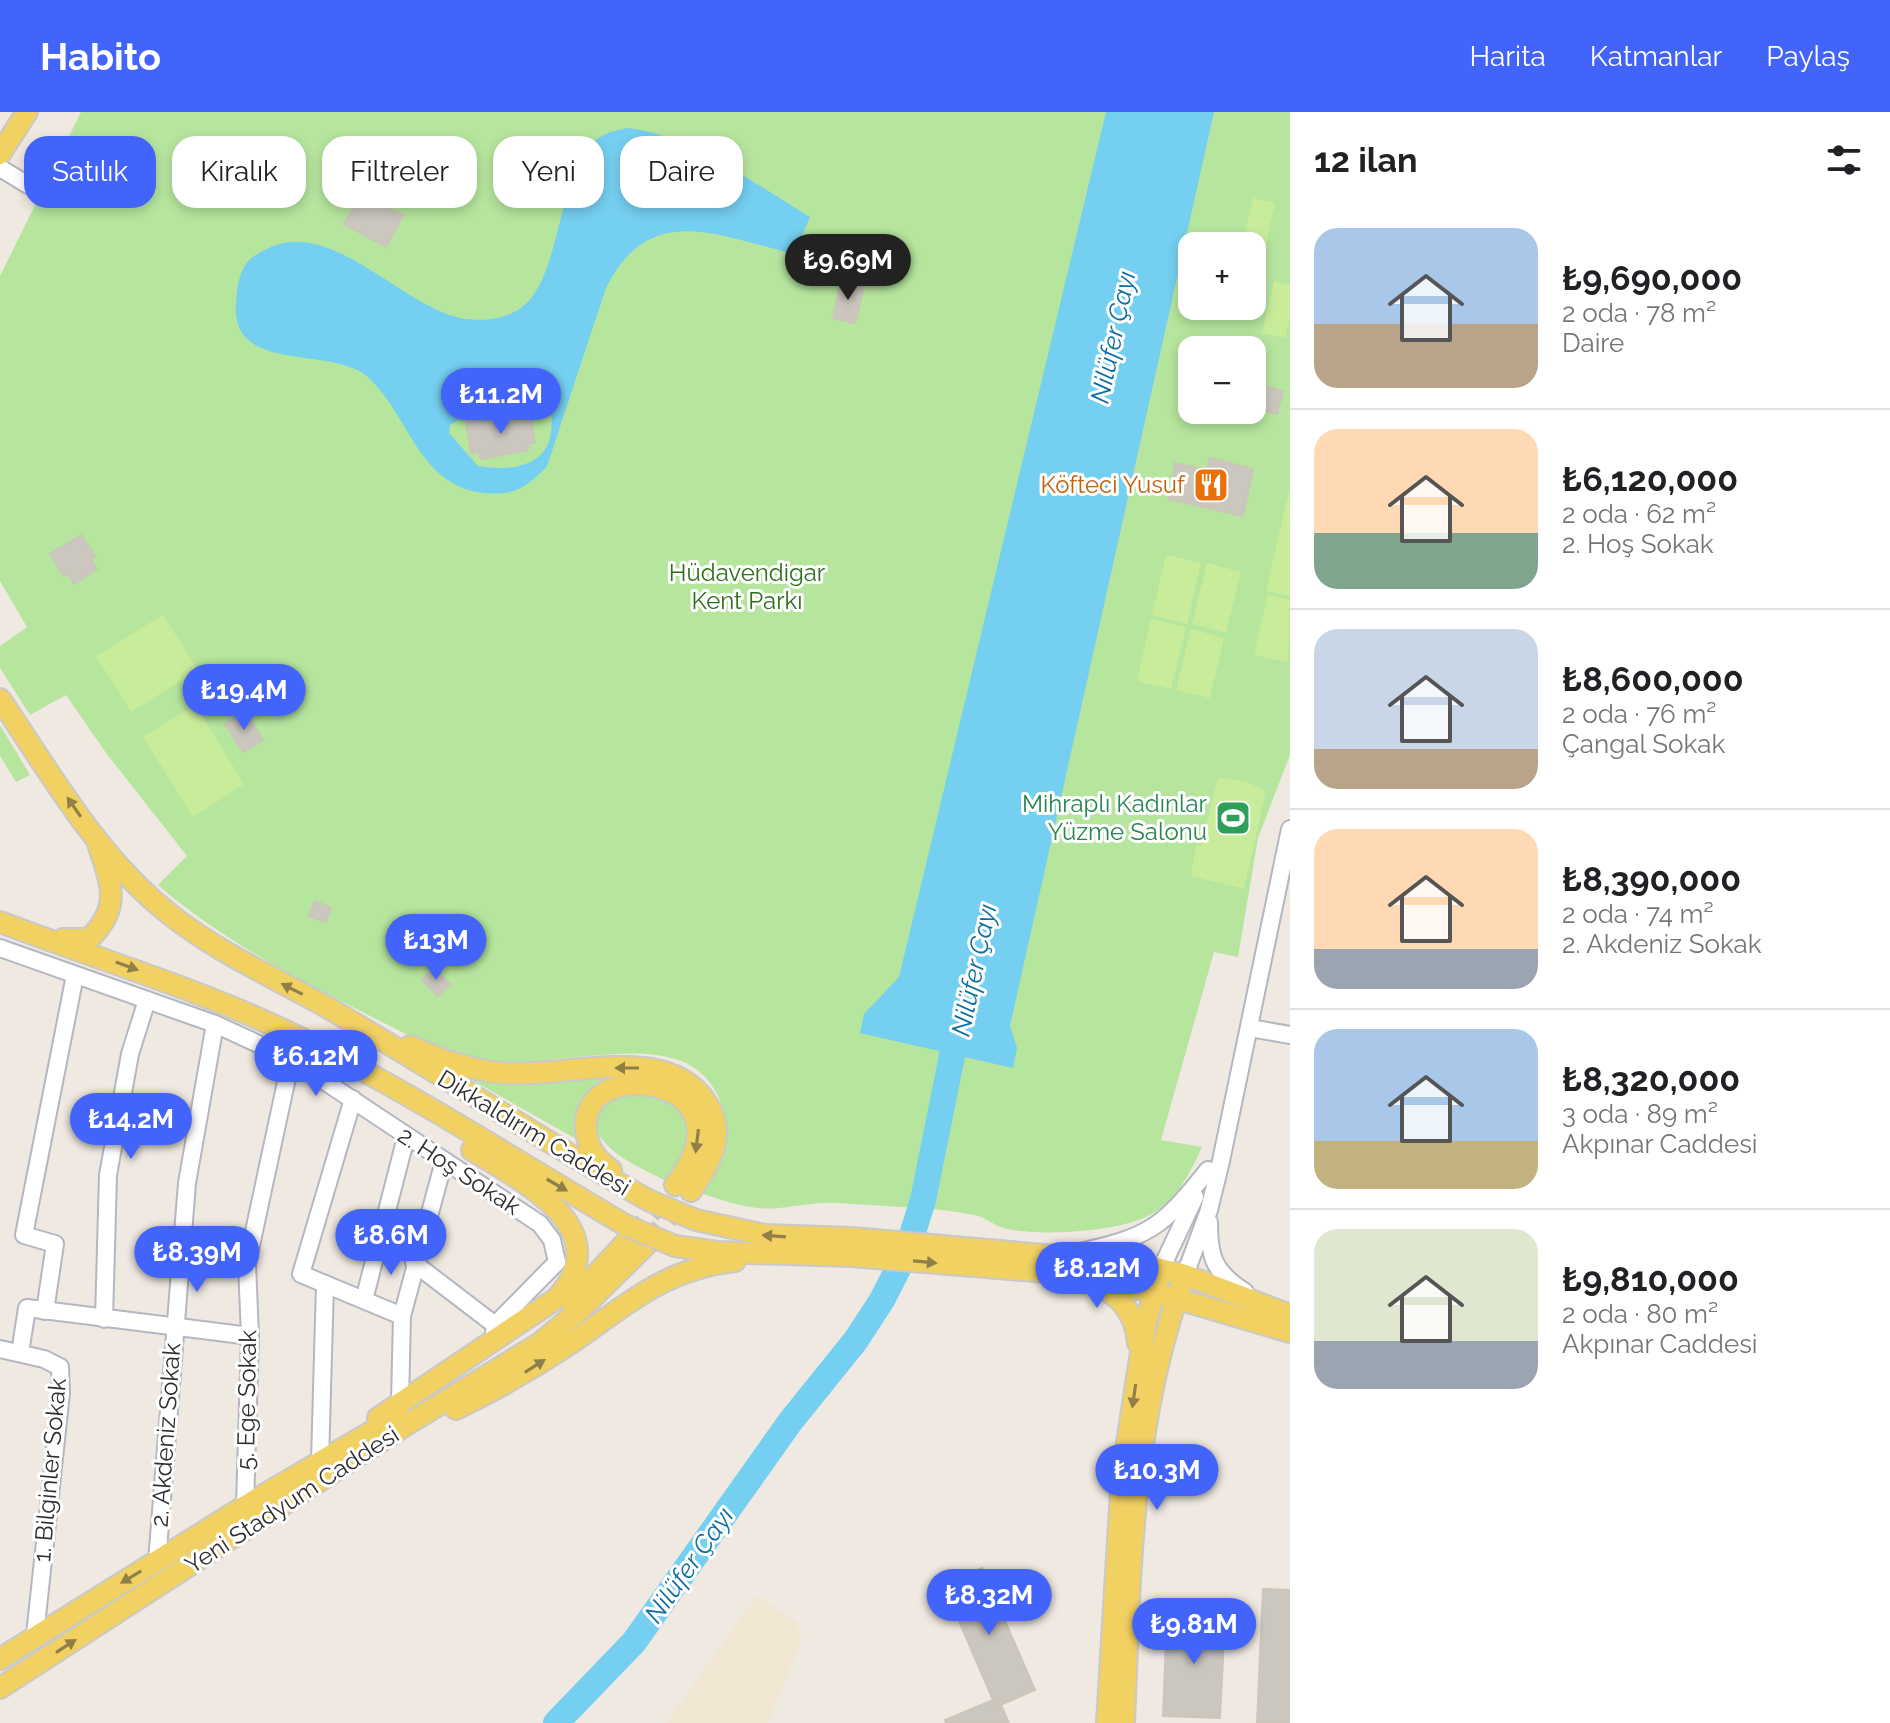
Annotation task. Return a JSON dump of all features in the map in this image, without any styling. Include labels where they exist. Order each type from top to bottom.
[{"type":"main road","points":[[0,154],[27,112]]},
{"type":"main road","name":"Dikkaldırım Caddesi","points":[[0,699],[97,840],[152,899],[189,930],[248,967],[329,1009],[648,1200],[696,1220],[765,1235],[852,1247],[999,1260],[1065,1256],[1161,1269],[1185,1275],[1290,1315]]},
{"type":"main road","points":[[36,936],[78,941],[89,939],[108,917],[113,899],[97,840]]},
{"type":"main road","name":"Dikkaldırım Caddesi","points":[[0,922],[208,996],[292,1034],[636,1235],[675,1246],[717,1252],[785,1256],[852,1247]]},
{"type":"main road","points":[[329,1009],[454,1066],[506,1073],[657,1069],[680,1077],[698,1089],[712,1110],[718,1129],[715,1150],[683,1188],[699,1142],[698,1123],[687,1103],[670,1089],[649,1084],[624,1085],[599,1094],[587,1108],[586,1124],[592,1154],[648,1200]]},
{"type":"main road","points":[[320,1461],[494,1334],[557,1298],[568,1286],[577,1258],[573,1230],[546,1199],[394,1100],[347,1064]]},
{"type":"main road","points":[[573,1309],[636,1235]]},
{"type":"main road","points":[[343,1468],[523,1374],[657,1282],[689,1269],[785,1256]]},
{"type":"main road","name":"Dikkaldırım Caddesi","points":[[999,1260],[1154,1292],[1237,1315]]},
{"type":"main road","points":[[1124,1723],[1131,1552],[1154,1292],[1161,1269]]},
{"type":"main road","points":[[1047,1272],[1104,1287],[1123,1303],[1135,1322],[1149,1361]]},
{"type":"main road","points":[[1107,1723],[1122,1475],[1149,1361],[1185,1275]]},
{"type":"main road","name":"Yeni Stadyum Caddesi","points":[[0,1659],[245,1506],[573,1309]]},
{"type":"main road","name":"Yeni Stadyum Caddesi","points":[[0,1688],[406,1425],[540,1343],[573,1309]]},
{"type":"main road","points":[[1149,1361],[1177,1325],[1188,1317],[1207,1313],[1237,1315],[1290,1332]]},
{"type":"street","points":[[0,168],[24,183]]},
{"type":"street","points":[[1185,1275],[1209,1210],[1290,829]]},
{"type":"street","name":"2. Hoş Sokak","points":[[0,948],[215,1024],[291,1059],[540,1224],[552,1240],[557,1262],[494,1334]]},
{"type":"street","points":[[45,1311],[55,1244],[24,1235],[75,975]]},
{"type":"street","points":[[104,1319],[108,1175],[130,1054],[147,1000]]},
{"type":"street","name":"2. Akdeniz Sokak","points":[[157,1562],[187,1183],[215,1024]]},
{"type":"street","points":[[1250,1028],[1290,1035]]},
{"type":"street","name":"5. Ege Sokak","points":[[245,1506],[250,1336],[247,1264],[291,1059]]},
{"type":"street","points":[[353,1099],[301,1274],[402,1316]]},
{"type":"street","points":[[1161,1269],[1229,1118]]},
{"type":"street","points":[[364,1300],[406,1137]]},
{"type":"street","points":[[400,1402],[402,1316],[444,1161]]},
{"type":"street","points":[[1065,1256],[1141,1236],[1180,1204],[1208,1170]]},
{"type":"street","points":[[1209,1210],[1209,1246],[1220,1274],[1259,1302]]},
{"type":"street","points":[[414,1263],[494,1334]]},
{"type":"street","points":[[320,1461],[325,1284]]},
{"type":"street","points":[[20,1353],[27,1308],[174,1329],[250,1336]]},
{"type":"street","name":"1. Bilginler Sokak","points":[[0,1349],[60,1367],[61,1393],[35,1635]]},
{"type":"shaded area","points":[[757,1596],[796,1621],[802,1639],[768,1723],[666,1723]]},
{"type":"green space","name":"Hüdavendigar Kent Parkı","points":[[81,112],[1290,112],[1290,755],[1258,838],[1238,957],[1214,952],[1161,1140],[1202,1147],[1179,1190],[1163,1206],[1141,1219],[1093,1230],[1021,1231],[1007,1229],[978,1216],[924,1208],[831,1203],[769,1209],[729,1202],[701,1193],[723,1157],[726,1125],[714,1088],[697,1069],[686,1063],[643,1054],[515,1063],[464,1059],[425,1044],[297,978],[211,926],[158,885],[187,856],[106,753],[66,695],[30,715],[0,668],[0,646],[27,627],[0,581],[0,276],[34,208],[156,208],[156,136],[69,136]]},
{"type":"green space","points":[[1253,198],[1275,203],[1266,242],[1266,232],[1245,232]]},
{"type":"green space","points":[[1274,281],[1290,285],[1290,317],[1285,338],[1262,333]]},
{"type":"green space","points":[[1290,487],[1290,596],[1266,591]]},
{"type":"green space","points":[[1166,555],[1201,563],[1187,624],[1152,615]]},
{"type":"green space","points":[[1207,563],[1241,572],[1226,633],[1192,624]]},
{"type":"green space","points":[[1268,595],[1290,600],[1288,662],[1254,655]]},
{"type":"green space","points":[[163,615],[198,670],[131,712],[96,656]]},
{"type":"green space","points":[[1151,619],[1186,627],[1171,689],[1137,681]]},
{"type":"green space","points":[[1191,629],[1224,638],[1210,698],[1176,690]]},
{"type":"green space","points":[[195,705],[244,784],[193,817],[143,737]]},
{"type":"green space","points":[[0,725],[30,775],[16,782],[0,756]]},
{"type":"green space","name":"Mihraplı Kadınlar Yüzme Salonu","points":[[1217,780],[1245,781],[1266,791],[1244,889],[1191,876],[1196,845],[1201,846]]},
{"type":"green space","points":[[463,1075],[620,1076],[585,1099],[578,1115],[578,1140]]},
{"type":"green space","points":[[645,1093],[675,1102],[690,1124],[688,1147],[666,1181],[616,1153],[596,1129],[595,1119],[605,1105]]},
{"type":"water","points":[[1106,112],[1214,112],[1187,232],[1178,232],[1178,273],[1010,1026],[1017,1048],[1013,1068],[860,1033],[864,1014],[899,977]]},
{"type":"water","points":[[627,128],[662,136],[620,136],[620,208],[743,208],[743,175],[810,217],[794,254],[739,239],[688,231],[665,234],[643,243],[624,261],[606,288],[547,466],[520,488],[504,493],[485,493],[463,488],[445,478],[430,464],[369,378],[352,368],[332,362],[266,350],[249,341],[238,326],[236,298],[244,267],[260,252],[290,242],[314,244],[337,252],[431,307],[453,316],[483,320],[512,313],[530,300],[542,279],[564,208],[604,208],[603,136]],"holes":[[[541,406],[547,408],[552,422],[548,444],[542,454],[524,465],[501,468],[478,466],[449,433],[450,425],[458,420],[490,422]]]},
{"type":"building","points":[[353,208],[389,208],[403,215],[386,247],[344,224]]},
{"type":"building","points":[[841,282],[864,287],[855,323],[833,318]]},
{"type":"building","points":[[1266,387],[1283,391],[1277,414],[1266,411]]},
{"type":"building","points":[[530,411],[535,442],[528,444],[528,450],[481,459],[479,452],[471,453],[466,421],[490,422]]},
{"type":"building","name":"Köfteci Yusuf","points":[[1210,458],[1253,469],[1243,516],[1169,499],[1175,463],[1207,470]]},
{"type":"building","points":[[81,535],[95,556],[91,559],[97,569],[74,584],[68,573],[64,576],[50,554]]},
{"type":"building","points":[[245,711],[263,740],[243,752],[225,724]]},
{"type":"building","points":[[315,901],[331,908],[326,922],[309,916]]},
{"type":"building","points":[[396,925],[403,932],[392,943],[385,936]]},
{"type":"building","points":[[434,969],[450,984],[438,996],[422,980]]},
{"type":"building","points":[[982,1568],[1035,1690],[996,1707],[943,1584]]},
{"type":"building","points":[[1263,1589],[1290,1590],[1290,1723],[1257,1723]]},
{"type":"building","points":[[1167,1615],[1225,1617],[1220,1718],[1163,1716]]},
{"type":"building","points":[[993,1700],[996,1707],[1001,1705],[1009,1723],[946,1723],[945,1720]]},
{"type":"waterway","name":"Nilüfer Çayı","points":[[556,1723],[634,1642],[790,1422],[856,1340],[882,1300],[907,1251],[923,1200],[959,1021]]},
{"type":"tunnel","points":[[631,1237],[675,1185]]},
{"type":"tunnel","points":[[648,1243],[691,1191]]},
{"type":"place","name":"Köfteci Yusuf","points":[[1211,485]]},
{"type":"place","name":"Mihraplı Kadınlar Yüzme Salonu","points":[[1233,818]]}]
